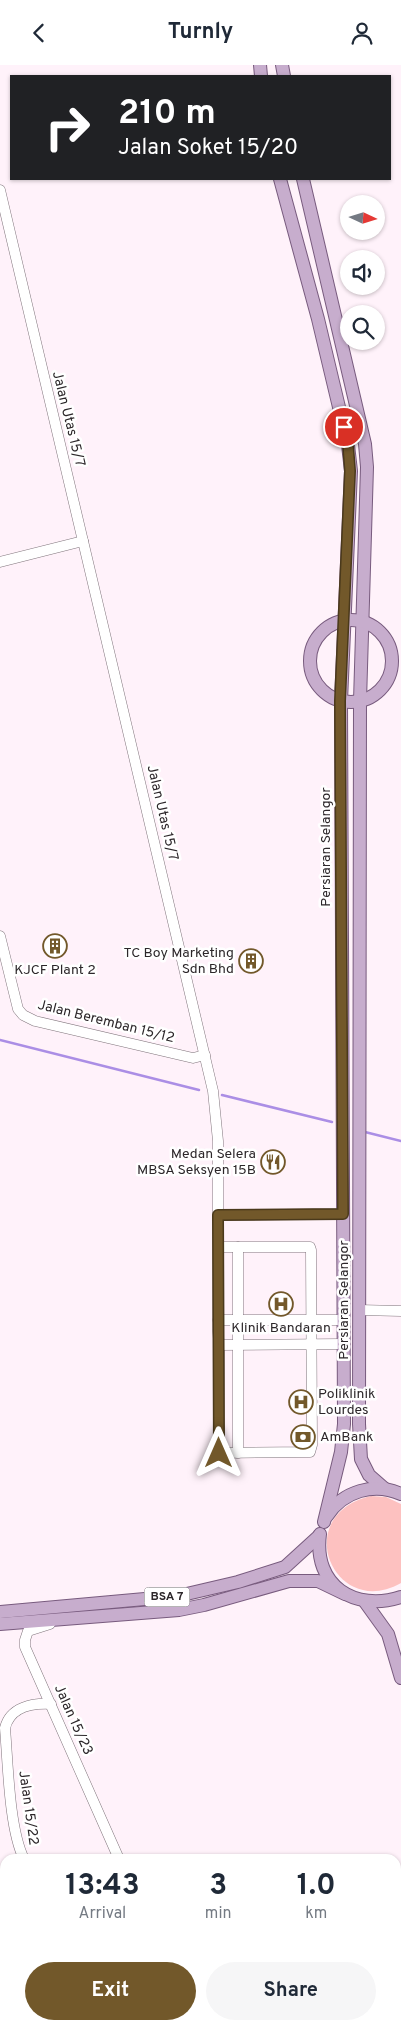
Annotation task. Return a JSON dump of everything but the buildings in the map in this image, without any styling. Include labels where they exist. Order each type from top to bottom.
[{"type":"main road","name":"Persiaran Selangor","points":[[280,180],[318,319],[350,458],[340,701],[344,1424],[341,1452],[324,1522]]},
{"type":"main road","name":"Persiaran Selangor","points":[[303,180],[365,444],[367,467],[360,701],[359,1423],[361,1459],[369,1475],[385,1489]]},
{"type":"main road","points":[[343,620],[363,621],[375,626],[384,635],[390,647],[393,660],[391,674],[384,687],[374,696],[360,701],[340,701],[328,695],[318,686],[312,673],[310,659],[313,646],[320,634],[330,625],[343,620]]},
{"type":"main road","points":[[401,1494],[385,1489],[370,1488],[342,1499],[332,1509],[324,1522],[319,1536],[318,1549],[324,1569],[335,1586],[345,1594],[365,1602],[383,1602],[401,1597]]},
{"type":"main road","name":"BSA 7","points":[[0,1612],[178,1596],[200,1592],[285,1567],[319,1536]]},
{"type":"main road","name":"BSA 7","points":[[0,1624],[179,1610],[204,1605],[289,1581],[318,1581],[345,1594]]},
{"type":"main road","points":[[365,1602],[388,1634],[401,1678]]},
{"type":"street","name":"Jalan Utas 15/7","points":[[0,190],[215,1102],[218,1141],[219,1453],[238,1453]]},
{"type":"street","points":[[0,562],[83,541]]},
{"type":"street","name":"Jalan Beremban 15/12","points":[[0,936],[18,1009],[23,1015],[35,1021],[184,1055],[194,1057],[205,1055]]},
{"type":"street","points":[[218,1215],[343,1214]]},
{"type":"street","points":[[218,1247],[238,1247],[310,1247],[312,1344],[312,1445],[310,1452],[238,1453],[238,1247]]},
{"type":"street","points":[[360,1310],[401,1311]]},
{"type":"street","points":[[218,1321],[343,1320]]},
{"type":"street","points":[[219,1345],[343,1344]]},
{"type":"street","name":"Jalan 15/23","points":[[68,1619],[28,1631],[25,1647],[117,1854]]},
{"type":"street","name":"Jalan 15/22","points":[[21,1854],[14,1821],[5,1728],[11,1715],[18,1710],[40,1703],[51,1704]]},
{"type":"shaded area","points":[[371,1496],[386,1497],[401,1504],[401,1583],[377,1591],[357,1588],[340,1577],[330,1561],[327,1542],[332,1523],[346,1507]]},
{"type":"waterway","points":[[0,1040],[199,1090]]},
{"type":"waterway","points":[[222,1095],[332,1122]]},
{"type":"waterway","points":[[365,1132],[401,1141]]},
{"type":"place","name":"KJCF Plant 2","points":[[55,946]]},
{"type":"place","name":"TC Boy Marketing Sdn Bhd","points":[[251,961]]},
{"type":"place","name":"Medan Selera MBSA Seksyen 15B","points":[[273,1162]]},
{"type":"place","name":"Klinik Bandaran","points":[[281,1304]]},
{"type":"place","name":"Poliklinik Lourdes","points":[[301,1402]]},
{"type":"place","name":"AmBank","points":[[303,1437]]},
{"type":"route","points":[[219,1453],[218,1215],[343,1214],[340,701],[350,471],[350,458],[344,427]]}]
